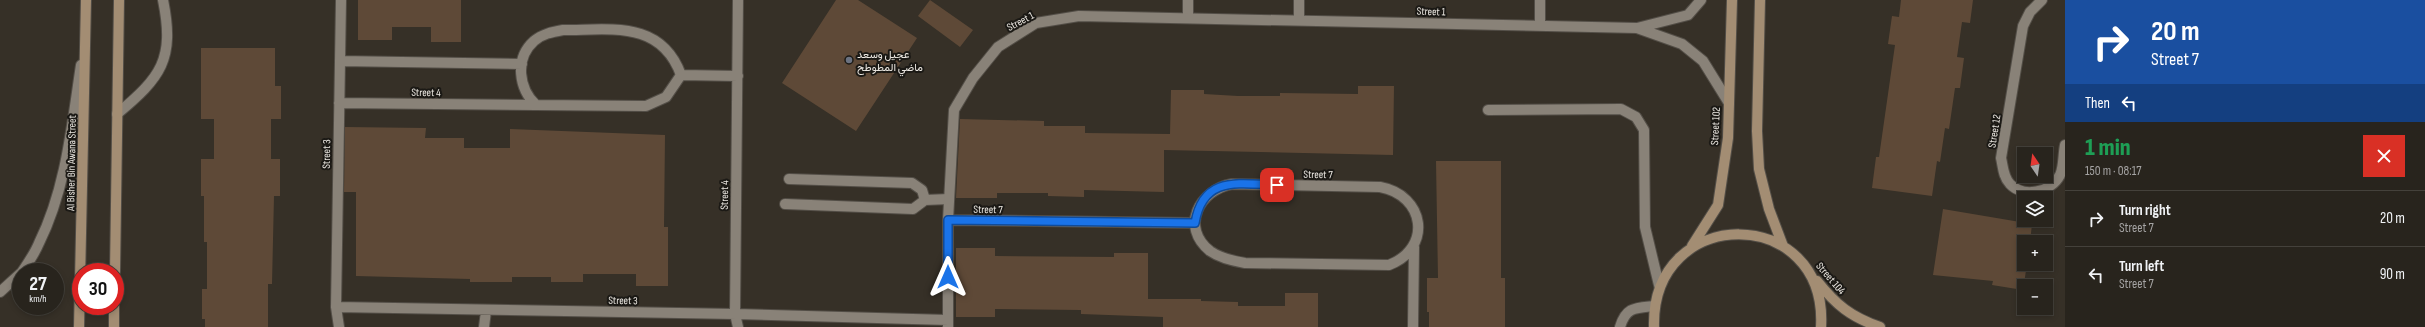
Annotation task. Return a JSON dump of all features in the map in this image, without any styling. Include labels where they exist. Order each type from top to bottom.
[{"type":"street","name":"Al Bisher Bin Awana Street","points":[[80,327],[86,0]]},
{"type":"street","points":[[115,263],[119,0]]},
{"type":"street","points":[[117,114],[143,92],[158,74],[164,58],[166,39],[163,0]]},
{"type":"street","name":"Street 3","points":[[340,327],[336,307],[341,0]]},
{"type":"street","name":"Street 4","points":[[735,314],[738,0]]},
{"type":"street","points":[[1188,0],[1188,17]]},
{"type":"street","points":[[1299,0],[1299,19]]},
{"type":"street","points":[[1540,0],[1540,26]]},
{"type":"street","name":"Street 1","points":[[948,323],[948,220],[954,110],[973,78],[998,47],[1036,23],[1079,16],[1299,19],[1637,28],[1688,15],[1701,0]]},
{"type":"street","name":"Street 102","points":[[1692,246],[1718,205],[1728,138],[1732,0]]},
{"type":"street","points":[[1760,0],[1757,131],[1759,169],[1768,209],[1783,246]]},
{"type":"street","name":"Street 12","points":[[2042,0],[2030,12],[2023,26],[2002,158],[2003,172],[2010,184],[2024,192],[2037,192],[2050,187],[2060,175],[2065,145]]},
{"type":"street","name":"Street 1","points":[[1637,28],[1682,44],[1703,61],[1729,103]]},
{"type":"street","points":[[536,105],[526,96],[522,85],[522,64],[527,49],[534,40],[546,33],[563,30],[624,30],[654,39],[676,63],[681,75],[738,76]]},
{"type":"street","points":[[27,263],[39,243],[53,208],[67,157],[85,39]]},
{"type":"street","points":[[340,60],[522,64]]},
{"type":"street","name":"Street 4","points":[[339,103],[646,106],[666,97],[681,75]]},
{"type":"street","points":[[1488,110],[1621,109],[1636,117],[1644,130],[1645,226],[1659,285]]},
{"type":"street","points":[[789,179],[912,183],[922,190],[925,200]]},
{"type":"street","name":"Street 7","points":[[948,220],[1195,223],[1198,207],[1202,199],[1221,186],[1232,184],[1380,187],[1391,189],[1403,196],[1412,206],[1419,226],[1414,247],[1413,327]]},
{"type":"street","points":[[786,204],[913,209],[925,200],[949,199]]},
{"type":"street","points":[[1195,223],[1200,238],[1211,251],[1226,259],[1245,263],[1389,265],[1401,260],[1414,247]]},
{"type":"street","points":[[1654,327],[1654,306],[1659,285],[1673,264],[1692,246],[1714,236],[1737,233],[1761,236],[1783,246],[1805,266],[1817,286],[1822,309],[1821,327]]},
{"type":"street","name":"Street 104","points":[[1805,266],[1833,300],[1858,319],[1880,327]]},
{"type":"street","points":[[0,292],[12,281]]},
{"type":"street","points":[[1620,327],[1623,315],[1629,310],[1654,306]]},
{"type":"street","name":"Street 3","points":[[336,307],[486,311],[735,314],[884,323],[948,323]]},
{"type":"street","points":[[484,327],[486,311]]},
{"type":"street","points":[[735,314],[738,327]]},
{"type":"street","points":[[114,315],[115,325]]},
{"type":"building","points":[[358,0],[461,0],[461,42],[431,42],[431,27],[392,27],[392,40],[358,40]]},
{"type":"building","name":"عجيل وسعد ماضي المطوطح","points":[[836,0],[858,0],[917,38],[856,131],[782,83]]},
{"type":"building","points":[[930,0],[973,30],[960,47],[918,16]]},
{"type":"building","points":[[1901,0],[1973,0],[1970,23],[1962,22],[1957,57],[1964,58],[1960,88],[1955,88],[1949,129],[1945,128],[1940,162],[1937,161],[1932,196],[1872,188],[1876,157],[1879,157],[1895,45],[1888,44],[1892,16],[1899,17]]},
{"type":"building","points":[[201,48],[275,48],[275,86],[281,86],[281,119],[271,119],[271,159],[280,159],[280,196],[274,196],[272,284],[268,284],[268,327],[205,327],[205,319],[202,319],[202,289],[207,289],[207,242],[204,242],[204,196],[201,196],[201,159],[214,159],[214,119],[201,119]]},
{"type":"building","points":[[1358,86],[1394,86],[1393,155],[1164,150],[1164,192],[1084,190],[1084,197],[1048,196],[1048,193],[997,193],[997,198],[956,198],[960,119],[1044,121],[1044,126],[1085,126],[1085,133],[1170,134],[1171,90],[1204,90],[1204,94],[1238,96],[1280,96],[1280,93],[1358,94]]},
{"type":"building","points":[[345,127],[426,128],[425,138],[464,138],[464,148],[510,148],[510,129],[665,135],[664,227],[668,227],[668,286],[636,286],[636,274],[583,274],[583,282],[551,282],[551,277],[512,277],[512,282],[470,282],[470,279],[356,276],[356,192],[344,192]]},
{"type":"building","points":[[1436,161],[1501,161],[1501,278],[1505,278],[1505,327],[1429,327],[1429,312],[1427,312],[1427,278],[1438,278]]},
{"type":"building","points":[[1943,209],[2017,221],[2017,227],[2032,227],[2031,235],[2017,235],[2017,271],[2026,271],[2025,279],[2017,279],[2017,289],[1992,285],[1993,281],[1933,275]]},
{"type":"building","points":[[956,248],[995,248],[995,256],[1114,257],[1114,253],[1148,253],[1148,299],[1201,299],[1201,301],[1238,302],[1238,306],[1285,306],[1285,293],[1318,293],[1318,327],[1163,327],[1163,317],[1081,314],[1081,310],[995,309],[995,317],[956,317]]},
{"type":"place","name":"عجيل وسعد ماضي المطوطح","points":[[849,60]]},
{"type":"route","points":[[948,277],[948,220],[1195,223],[1198,207],[1202,199],[1213,190],[1221,186],[1232,184],[1277,185]]}]
